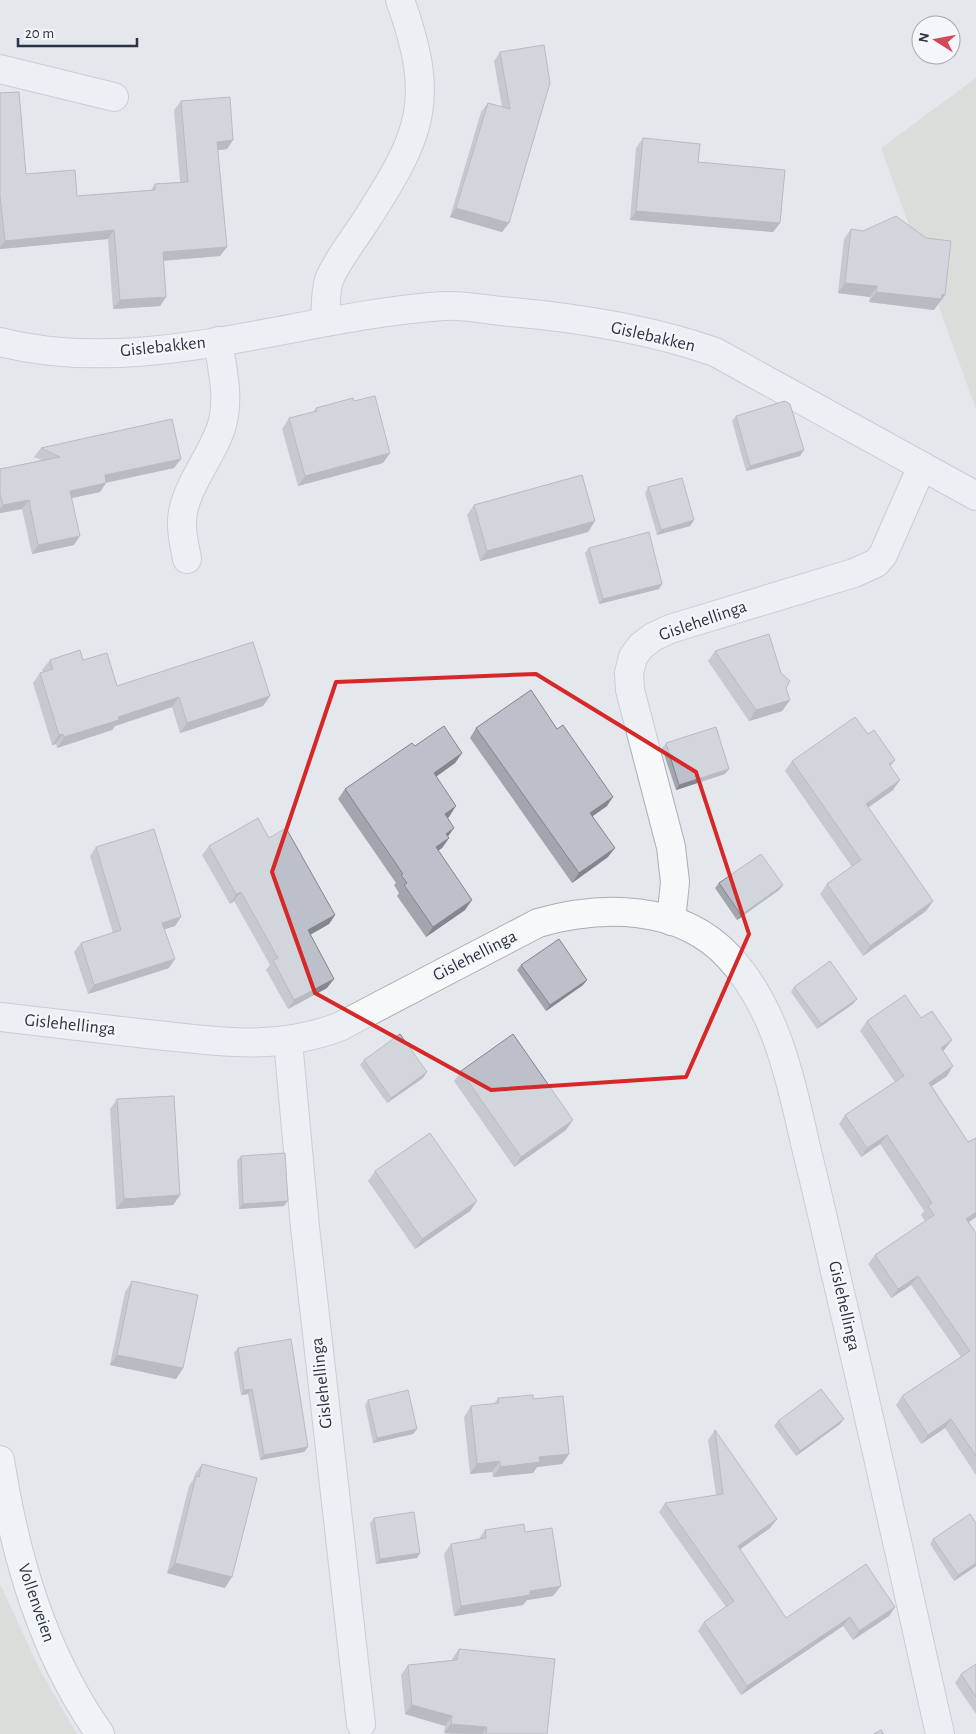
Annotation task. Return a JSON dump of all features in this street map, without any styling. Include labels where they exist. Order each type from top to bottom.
[{"type":"main road","name":"Vollenveien","points":[[0,1460],[16,1541],[33,1602],[63,1672],[100,1734]]},
{"type":"street","points":[[325,322],[329,281],[397,173],[413,138],[420,108],[420,78],[411,30],[400,0]]},
{"type":"street","points":[[0,68],[114,97]]},
{"type":"street","name":"Gislebakken","points":[[0,342],[24,348],[67,353],[113,353],[218,341],[325,322],[446,306],[536,314],[678,339],[715,352],[976,496]]},
{"type":"street","points":[[187,559],[182,520],[185,508],[193,486],[218,436],[226,407],[226,391],[218,341]]},
{"type":"street","name":"Gislehellinga","points":[[671,922],[675,882],[671,847],[630,690],[629,673],[633,657],[641,646],[653,637],[670,629],[854,573],[876,563],[889,543],[922,466]]},
{"type":"street","name":"Gislehellinga","points":[[0,1017],[215,1041],[255,1044],[288,1041],[316,1035],[339,1027],[538,923],[570,914],[607,911],[643,913],[671,922],[701,935],[727,955],[752,986],[778,1037],[795,1099],[858,1368],[940,1734]]},
{"type":"street","name":"Gislehellinga","points":[[288,1041],[305,1228],[361,1724]]},
{"type":"highlighted area","points":[[536,674],[696,772],[749,934],[686,1077],[491,1090],[315,993],[272,872],[336,682]]},
{"type":"green space","points":[[976,78],[976,409],[881,148]]},
{"type":"green space","points":[[0,1584],[41,1672],[77,1734],[0,1734]]},
{"type":"building","points":[[544,45],[550,83],[509,223],[456,208],[488,103],[510,109],[500,52]]},
{"type":"building","points":[[19,92],[26,174],[75,170],[77,196],[155,190],[155,184],[188,182],[181,101],[230,97],[233,140],[217,142],[227,247],[163,252],[166,297],[120,300],[114,230],[5,241],[0,196],[0,93]]},
{"type":"building","points":[[643,138],[700,144],[698,162],[785,170],[780,223],[636,211]]},
{"type":"building","points":[[896,216],[926,238],[951,241],[945,295],[942,294],[941,299],[876,292],[877,286],[845,283],[851,229],[863,231]]},
{"type":"building","points":[[375,396],[390,453],[305,476],[289,418],[317,411],[316,408],[353,398],[354,401]]},
{"type":"building","points":[[785,401],[790,404],[804,450],[750,466],[736,416]]},
{"type":"building","points":[[172,419],[181,459],[105,475],[106,483],[70,491],[80,536],[38,545],[29,500],[3,505],[0,494],[0,469],[60,457],[41,448]]},
{"type":"building","points":[[582,475],[595,521],[487,551],[474,505]]},
{"type":"building","points":[[682,478],[694,520],[661,530],[648,487]]},
{"type":"building","points":[[649,532],[662,584],[603,599],[589,548]]},
{"type":"building","points":[[769,634],[781,673],[790,681],[786,688],[790,700],[756,710],[715,651]]},
{"type":"building","points":[[253,642],[270,696],[187,723],[179,697],[118,717],[119,720],[64,737],[63,734],[59,735],[40,673],[53,669],[50,660],[80,650],[83,660],[107,653],[117,686]]},
{"type":"building","points":[[531,690],[557,729],[563,725],[613,797],[590,813],[615,848],[579,873],[476,728]]},
{"type":"building","points":[[855,717],[868,734],[874,730],[895,760],[889,764],[900,780],[866,804],[933,901],[870,946],[827,884],[861,860],[792,761]]},
{"type":"building","points":[[444,726],[462,753],[434,773],[456,806],[445,814],[454,828],[446,834],[449,838],[436,847],[472,900],[433,927],[404,885],[407,883],[401,875],[403,874],[345,789],[412,743],[415,746]]},
{"type":"building","points":[[716,727],[729,769],[679,785],[666,743]]},
{"type":"building","points":[[258,818],[269,838],[286,828],[335,915],[308,930],[334,979],[294,1000],[273,960],[278,958],[241,892],[236,894],[209,846]]},
{"type":"building","points":[[154,829],[181,917],[162,923],[175,959],[94,985],[81,943],[121,930],[96,847]]},
{"type":"building","points":[[761,854],[783,885],[741,915],[719,883]]},
{"type":"building","points":[[559,939],[587,980],[550,1005],[521,965]]},
{"type":"building","points":[[830,961],[857,999],[821,1024],[794,987]]},
{"type":"building","points":[[905,995],[921,1018],[932,1011],[952,1040],[941,1048],[953,1066],[929,1083],[968,1142],[976,1138],[976,1212],[966,1219],[976,1233],[976,1456],[951,1419],[928,1435],[902,1396],[970,1351],[918,1276],[898,1289],[875,1255],[934,1215],[928,1206],[932,1203],[887,1135],[867,1148],[845,1115],[904,1076],[867,1021]]},
{"type":"building","points":[[400,1034],[427,1072],[391,1098],[364,1060]]},
{"type":"building","points":[[513,1034],[573,1120],[521,1157],[461,1071]]},
{"type":"building","points":[[174,1096],[180,1195],[124,1199],[117,1099]]},
{"type":"building","points":[[430,1133],[477,1201],[422,1239],[375,1171]]},
{"type":"building","points":[[285,1153],[288,1201],[243,1204],[241,1156]]},
{"type":"building","points":[[132,1281],[198,1295],[183,1368],[117,1355]]},
{"type":"building","points":[[291,1339],[308,1447],[264,1455],[252,1389],[244,1390],[238,1348]]},
{"type":"building","points":[[821,1389],[844,1419],[800,1451],[778,1421]]},
{"type":"building","points":[[408,1390],[417,1429],[377,1438],[368,1400]]},
{"type":"building","points":[[533,1395],[533,1399],[563,1396],[569,1454],[539,1457],[540,1462],[500,1467],[500,1461],[477,1464],[471,1406],[499,1403],[498,1398]]},
{"type":"building","points":[[715,1430],[777,1519],[738,1546],[786,1618],[866,1564],[895,1607],[859,1631],[850,1617],[747,1686],[704,1622],[734,1601],[665,1503],[723,1494]]},
{"type":"building","points":[[202,1464],[257,1478],[232,1577],[175,1563],[196,1476],[199,1477]]},
{"type":"building","points":[[414,1512],[420,1553],[380,1559],[374,1518]]},
{"type":"building","points":[[970,1514],[976,1523],[976,1563],[958,1575],[933,1539]]},
{"type":"building","points":[[524,1524],[525,1532],[552,1528],[561,1586],[530,1591],[530,1595],[461,1606],[451,1544],[486,1538],[485,1530]]},
{"type":"building","points":[[459,1649],[555,1659],[547,1734],[486,1734],[487,1727],[451,1724],[452,1716],[412,1705],[408,1665],[457,1660]]},
{"type":"building","points":[[976,1664],[976,1697],[961,1674]]},
{"type":"building","points":[[881,1730],[884,1734],[874,1734]]}]
